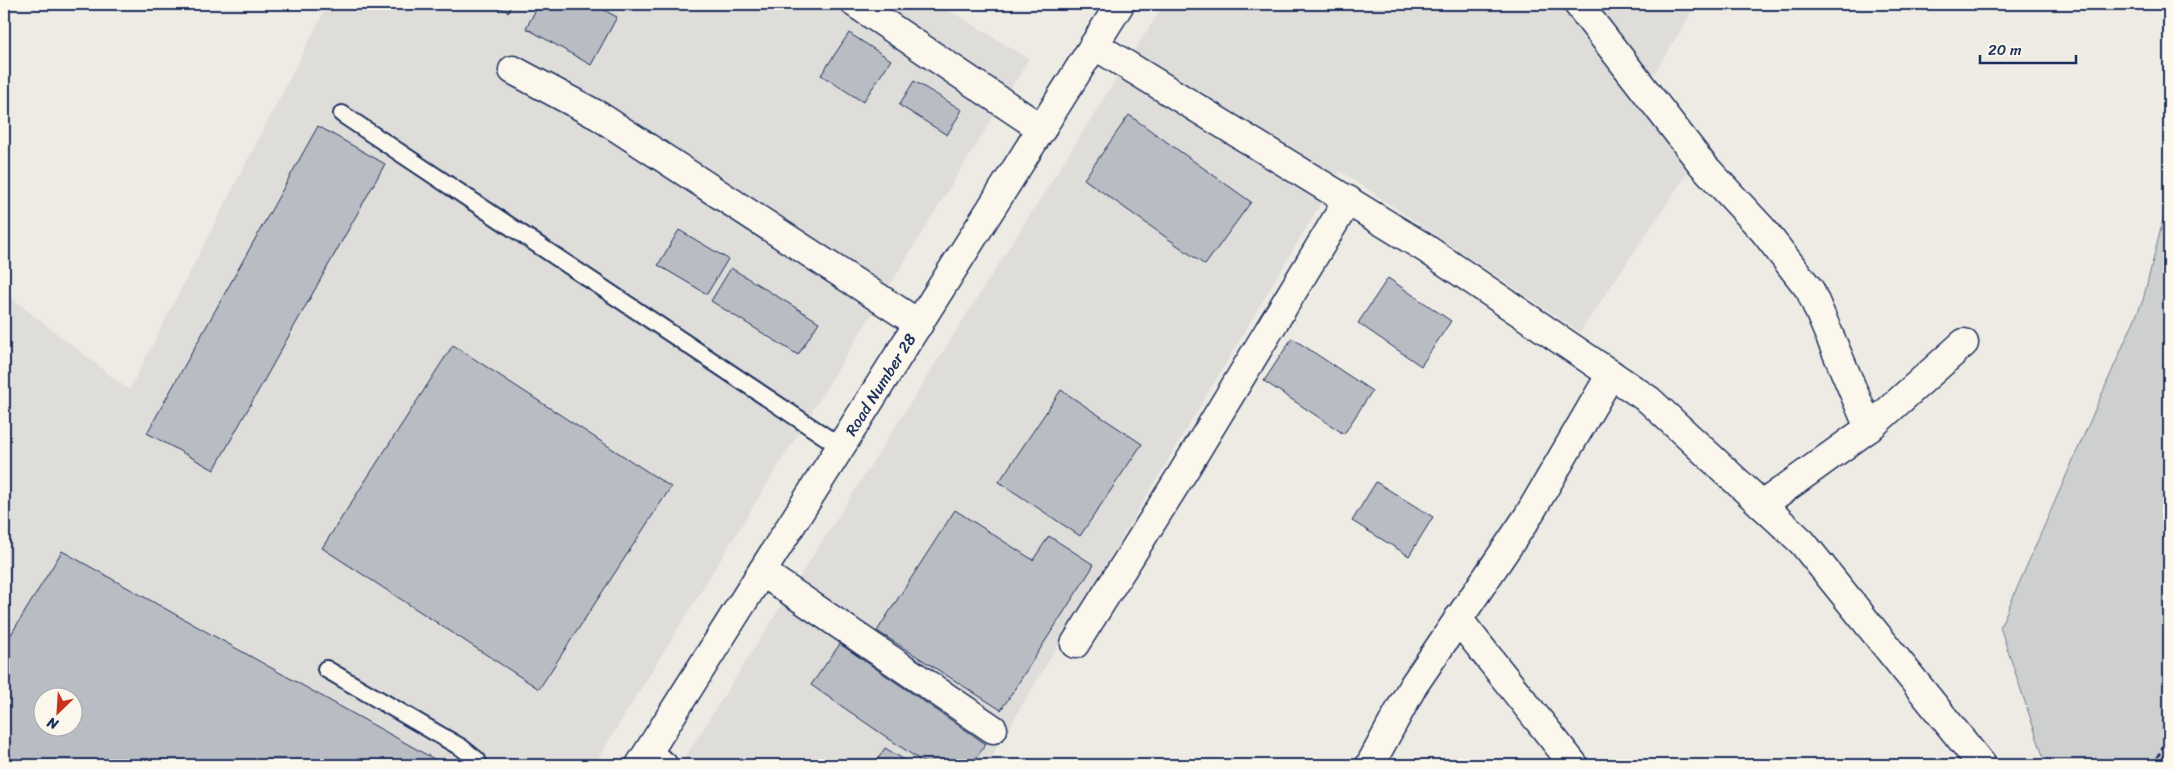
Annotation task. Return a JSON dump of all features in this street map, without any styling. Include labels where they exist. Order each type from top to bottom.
[{"type":"street","points":[[856,4],[1042,129]]},
{"type":"street","name":"Road Number 28","points":[[650,762],[762,572],[1120,4]]},
{"type":"street","points":[[1578,4],[1702,164],[1764,230],[1810,290],[1869,428]]},
{"type":"street","points":[[1094,45],[1425,248],[1649,400],[1802,542],[1982,765]]},
{"type":"street","points":[[513,70],[599,116],[919,324]]},
{"type":"street","points":[[1074,644],[1182,474],[1348,200]]},
{"type":"street","points":[[1762,505],[1869,428],[1964,343]]},
{"type":"street","points":[[1370,765],[1413,686],[1527,518],[1611,374]]},
{"type":"street","points":[[762,572],[993,729]]},
{"type":"street","points":[[1458,619],[1574,765]]},
{"type":"lane","points":[[342,114],[841,446]]},
{"type":"lane","points":[[326,669],[462,748],[477,760],[479,765]]},
{"type":"path","points":[[2152,765],[2169,736]]},
{"type":"shaded area","points":[[328,4],[939,4],[1029,59],[594,765],[4,765],[4,292],[129,390]]},
{"type":"shaded area","points":[[1164,4],[1697,4],[1649,82],[1691,168],[1580,332],[1340,171],[992,756],[1006,765],[680,765]]},
{"type":"shaded area","points":[[2169,196],[2169,765],[2046,765],[2000,627],[2143,300]]},
{"type":"building","points":[[494,4],[513,4],[508,12]]},
{"type":"building","points":[[539,4],[593,4],[617,17],[591,65],[526,28]]},
{"type":"building","points":[[849,33],[891,60],[863,102],[821,75]]},
{"type":"building","points":[[914,81],[962,110],[947,135],[899,105]]},
{"type":"building","points":[[1129,115],[1251,202],[1205,265],[1084,179]]},
{"type":"building","points":[[318,126],[385,164],[214,470],[147,433]]},
{"type":"building","points":[[679,230],[728,259],[707,294],[658,265]]},
{"type":"building","points":[[731,268],[819,322],[798,355],[711,301]]},
{"type":"building","points":[[1388,278],[1451,321],[1421,366],[1358,323]]},
{"type":"building","points":[[1292,338],[1372,391],[1344,434],[1264,381]]},
{"type":"building","points":[[453,345],[671,487],[539,689],[322,548]]},
{"type":"building","points":[[1061,390],[1142,444],[1080,536],[999,482]]},
{"type":"building","points":[[1376,482],[1433,517],[1409,556],[1352,521]]},
{"type":"building","points":[[955,510],[1033,560],[1049,536],[1094,565],[1001,710],[877,631]]},
{"type":"building","points":[[62,551],[445,765],[4,765],[4,646]]},
{"type":"building","points":[[840,644],[986,744],[971,765],[927,765],[811,685]]},
{"type":"building","points":[[885,748],[913,765],[874,765]]}]
